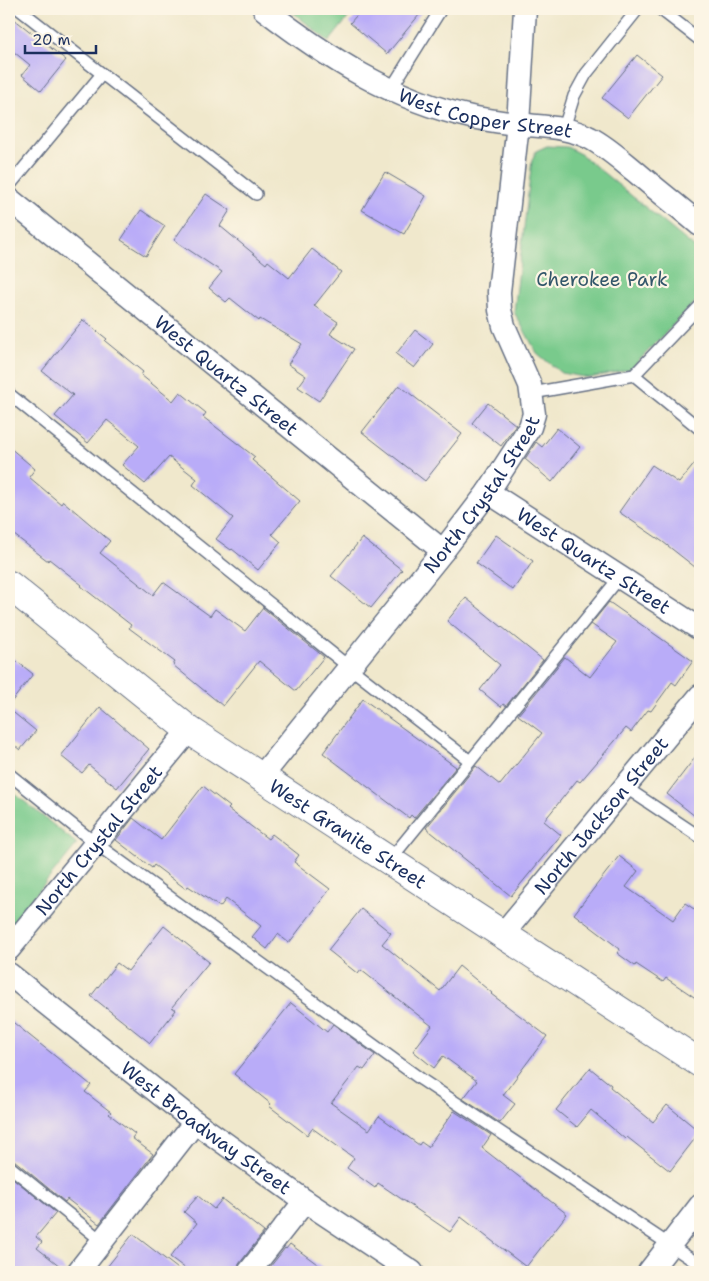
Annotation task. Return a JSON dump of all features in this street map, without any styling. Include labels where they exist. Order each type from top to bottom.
[{"type":"street","name":"West Copper Street","points":[[264,9],[333,59],[391,89],[437,107],[468,116],[518,124],[564,128],[590,138],[608,149],[700,225]]},
{"type":"street","name":"North Crystal Street","points":[[261,776],[443,551],[488,492],[530,427],[534,414],[532,393],[504,326],[500,310],[499,292],[518,124],[525,9]]},
{"type":"street","name":"West Quartz Street","points":[[9,199],[443,551]]},
{"type":"street","name":"West Quartz Street","points":[[488,492],[700,629]]},
{"type":"street","name":"West Granite Street","points":[[9,585],[189,730],[700,1064]]},
{"type":"street","name":"North Jackson Street","points":[[502,935],[700,696]]},
{"type":"street","name":"North Crystal Street","points":[[9,949],[189,730]]},
{"type":"street","name":"West Broadway Street","points":[[9,974],[195,1122],[305,1201],[412,1272]]},
{"type":"street","points":[[78,1272],[195,1122]]},
{"type":"street","points":[[249,1272],[305,1201]]},
{"type":"street","points":[[649,1272],[700,1206]]},
{"type":"lane","points":[[18,9],[256,194]]},
{"type":"lane","points":[[391,89],[441,9]]},
{"type":"lane","points":[[564,128],[574,96],[586,74],[638,9]]},
{"type":"lane","points":[[660,9],[700,40]]},
{"type":"lane","points":[[9,186],[102,74]]},
{"type":"lane","points":[[532,393],[634,375],[700,306]]},
{"type":"lane","points":[[634,375],[700,429]]},
{"type":"lane","points":[[9,394],[349,667],[470,761]]},
{"type":"lane","points":[[389,861],[620,577]]},
{"type":"lane","points":[[9,774],[95,843],[422,1080],[700,1265]]},
{"type":"lane","points":[[624,787],[700,837]]},
{"type":"lane","points":[[9,1166],[103,1242]]},
{"type":"green space","points":[[289,9],[355,9],[329,42]]},
{"type":"green space","name":"Cherokee Park","points":[[547,146],[567,147],[582,155],[700,252],[700,297],[631,369],[590,378],[561,373],[537,353],[514,312],[532,160],[536,151]]},
{"type":"green space","points":[[9,789],[77,844],[9,927]]},
{"type":"building","points":[[362,9],[424,9],[387,54],[350,23]]},
{"type":"building","points":[[9,15],[66,60],[41,91],[22,75],[30,65],[9,48]]},
{"type":"building","points":[[637,55],[662,75],[628,118],[602,98]]},
{"type":"building","points":[[385,172],[426,196],[404,234],[362,210]]},
{"type":"building","points":[[206,194],[230,210],[220,226],[266,264],[268,261],[289,278],[312,249],[341,272],[314,306],[338,322],[330,334],[354,349],[319,401],[298,387],[306,376],[288,364],[302,344],[260,319],[259,321],[230,298],[226,302],[209,288],[222,272],[174,240]]},
{"type":"building","points":[[141,210],[165,226],[146,256],[121,240]]},
{"type":"building","points":[[83,320],[143,372],[141,375],[173,401],[180,392],[206,413],[203,417],[255,457],[252,460],[300,501],[272,534],[281,542],[258,570],[216,539],[233,518],[193,485],[197,479],[169,457],[145,484],[122,465],[139,446],[107,420],[88,443],[55,416],[73,395],[42,371]]},
{"type":"building","points":[[415,330],[433,344],[414,368],[396,354]]},
{"type":"building","points":[[399,385],[462,434],[425,481],[362,432]]},
{"type":"building","points":[[488,403],[516,425],[501,446],[472,423]]},
{"type":"building","points":[[557,428],[580,447],[552,482],[525,459],[536,442],[542,447]]},
{"type":"building","points":[[9,447],[35,469],[29,477],[61,504],[63,501],[110,541],[100,553],[153,595],[163,582],[210,616],[215,609],[245,631],[263,608],[324,657],[296,691],[259,661],[223,706],[173,665],[175,662],[129,628],[131,625],[49,559],[48,561],[9,531]]},
{"type":"building","points":[[700,457],[700,571],[663,542],[619,512],[652,465],[679,483]]},
{"type":"building","points":[[496,535],[533,561],[513,590],[476,563]]},
{"type":"building","points":[[362,538],[402,570],[371,608],[331,576]]},
{"type":"building","points":[[466,598],[543,660],[506,706],[503,704],[501,707],[480,690],[500,665],[447,621]]},
{"type":"building","points":[[609,602],[693,661],[676,685],[672,682],[651,711],[648,710],[631,732],[626,728],[580,782],[577,780],[544,821],[561,835],[511,896],[426,828],[476,766],[500,785],[542,733],[518,715],[565,657],[590,677],[617,642],[591,624]]},
{"type":"building","points":[[9,655],[33,674],[9,705]]},
{"type":"building","points":[[363,699],[456,767],[414,818],[411,815],[409,818],[323,753]]},
{"type":"building","points":[[100,707],[149,749],[117,788],[89,765],[82,773],[61,756]]},
{"type":"building","points":[[9,709],[36,731],[20,750],[9,741]]},
{"type":"building","points":[[700,751],[700,820],[667,794]]},
{"type":"building","points":[[203,786],[230,807],[228,809],[268,839],[272,834],[299,855],[294,862],[330,889],[289,943],[278,934],[267,949],[252,937],[261,926],[226,899],[220,907],[188,886],[186,889],[154,865],[152,868],[116,840],[133,818],[161,840]]},
{"type":"building","points":[[619,856],[638,871],[626,887],[673,920],[685,903],[700,913],[700,1001],[666,978],[663,982],[636,964],[635,966],[617,953],[620,949],[574,914]]},
{"type":"building","points":[[361,909],[391,933],[382,944],[440,991],[459,966],[491,994],[547,1036],[503,1095],[515,1104],[500,1123],[463,1099],[477,1081],[443,1056],[434,1068],[413,1051],[432,1026],[361,970],[358,974],[328,950]]},
{"type":"building","points":[[164,926],[209,962],[172,1007],[176,1010],[150,1043],[91,996],[117,963],[128,971]]},
{"type":"building","points":[[291,1003],[327,1032],[333,1024],[375,1055],[364,1070],[359,1067],[331,1103],[369,1130],[379,1116],[419,1145],[421,1142],[428,1147],[454,1111],[491,1135],[482,1148],[567,1214],[526,1267],[461,1217],[450,1232],[378,1183],[375,1188],[347,1168],[354,1158],[312,1128],[307,1135],[269,1106],[271,1104],[234,1074]]},
{"type":"building","points":[[9,1019],[91,1085],[85,1092],[111,1112],[109,1114],[135,1134],[132,1138],[153,1154],[99,1224],[67,1199],[65,1202],[14,1160],[9,1159]]},
{"type":"building","points":[[590,1068],[653,1122],[667,1105],[700,1132],[670,1171],[627,1137],[625,1139],[591,1110],[577,1127],[556,1110]]},
{"type":"building","points":[[9,1175],[56,1213],[36,1237],[42,1242],[37,1248],[65,1270],[65,1272],[9,1272]]},
{"type":"building","points":[[198,1196],[214,1209],[222,1199],[264,1232],[239,1264],[236,1272],[190,1272],[170,1257],[197,1223],[184,1212]]},
{"type":"building","points":[[133,1234],[182,1272],[103,1272]]},
{"type":"building","points":[[290,1244],[328,1272],[266,1272]]}]
